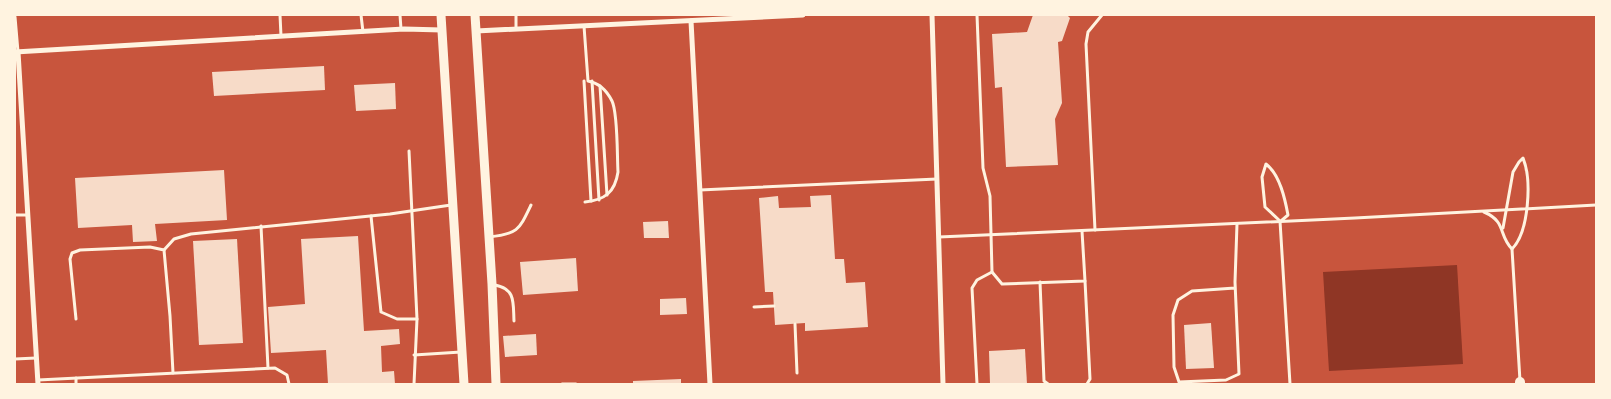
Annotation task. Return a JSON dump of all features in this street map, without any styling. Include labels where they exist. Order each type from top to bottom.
[{"type":"main road","points":[[441,15],[464,384]]},
{"type":"main road","points":[[475,15],[492,284],[496,384]]},
{"type":"street","points":[[476,32],[803,15]]},
{"type":"street","points":[[932,15],[943,384]]},
{"type":"street","points":[[691,21],[710,384]]},
{"type":"street","points":[[38,382],[16,52],[401,29],[442,30]]},
{"type":"lane","points":[[280,15],[281,36]]},
{"type":"lane","points":[[361,15],[363,32]]},
{"type":"lane","points":[[400,15],[401,29]]},
{"type":"lane","points":[[516,15],[516,29]]},
{"type":"lane","points":[[977,15],[983,168],[990,196],[992,272],[1002,284],[1085,281]]},
{"type":"lane","points":[[1095,230],[1086,44],[1088,32],[1102,15]]},
{"type":"lane","points":[[15,17],[16,52]]},
{"type":"lane","points":[[584,26],[599,200]]},
{"type":"lane","points":[[585,202],[599,200],[608,196],[617,181],[618,172],[614,107],[608,93],[600,86],[588,81]]},
{"type":"lane","points":[[588,81],[591,202]]},
{"type":"lane","points":[[600,86],[608,196]]},
{"type":"lane","points":[[409,151],[417,319],[414,384]]},
{"type":"lane","points":[[1503,231],[1513,172],[1523,158],[1527,172],[1528,208],[1519,239],[1512,249],[1521,383]]},
{"type":"lane","points":[[1280,221],[1288,215],[1287,208],[1276,177],[1266,164],[1262,177],[1265,207],[1280,221],[1290,384]]},
{"type":"lane","points":[[699,190],[937,179]]},
{"type":"lane","points":[[173,373],[164,250],[174,239],[191,234],[371,216],[453,205]]},
{"type":"lane","points":[[489,237],[513,233],[522,223],[531,205]]},
{"type":"lane","points":[[938,238],[1596,205]]},
{"type":"lane","points":[[1482,211],[1496,219],[1508,245],[1512,249]]},
{"type":"lane","points":[[15,215],[28,215]]},
{"type":"lane","points":[[371,216],[381,312],[397,319],[417,319]]},
{"type":"lane","points":[[1235,288],[1192,291],[1178,300],[1173,315],[1174,367],[1179,382],[1226,380],[1238,374],[1235,288],[1237,224]]},
{"type":"lane","points":[[260,226],[268,368]]},
{"type":"lane","points":[[1082,231],[1090,379],[1087,384]]},
{"type":"lane","points":[[76,319],[70,259],[72,253],[80,250],[150,248],[164,250]]},
{"type":"lane","points":[[977,384],[972,288],[977,280],[992,272]]},
{"type":"lane","points":[[1040,282],[1044,381],[1048,384]]},
{"type":"lane","points":[[492,284],[505,288],[512,296],[514,321]]},
{"type":"lane","points":[[754,307],[774,306]]},
{"type":"lane","points":[[795,324],[797,373]]},
{"type":"lane","points":[[414,355],[462,352]]},
{"type":"lane","points":[[15,359],[36,358]]},
{"type":"lane","points":[[38,382],[76,378],[275,368],[287,375],[290,384]]},
{"type":"lane","points":[[76,378],[76,384]]},
{"type":"lane","points":[[562,384],[576,384]]},
{"type":"shaded area","points":[[1457,265],[1463,364],[1329,371],[1323,272]]},
{"type":"building","points":[[1033,15],[1067,15],[1070,18],[1062,41],[1058,42],[1062,103],[1055,119],[1058,165],[1006,167],[1002,87],[995,88],[992,34],[1027,32]]},
{"type":"building","points":[[324,66],[325,90],[214,96],[212,72]]},
{"type":"building","points":[[395,83],[396,109],[356,111],[354,85]]},
{"type":"building","points":[[224,170],[227,220],[155,224],[157,241],[133,242],[132,225],[78,228],[75,178]]},
{"type":"building","points":[[831,195],[835,259],[844,259],[846,283],[865,282],[868,327],[805,331],[805,323],[775,325],[773,292],[765,292],[759,198],[778,196],[779,208],[811,207],[810,196]]},
{"type":"building","points":[[668,221],[669,238],[644,238],[643,222]]},
{"type":"building","points":[[358,236],[364,331],[399,329],[400,344],[381,346],[382,372],[394,371],[395,384],[328,384],[326,350],[271,353],[268,307],[305,304],[301,239]]},
{"type":"building","points":[[237,239],[243,343],[199,345],[193,241]]},
{"type":"building","points":[[576,258],[578,291],[523,295],[520,262]]},
{"type":"building","points":[[686,298],[687,314],[660,315],[660,299]]},
{"type":"building","points":[[1211,323],[1214,368],[1186,369],[1184,325]]},
{"type":"building","points":[[536,334],[537,355],[505,357],[503,336]]},
{"type":"building","points":[[1025,349],[1027,384],[990,384],[989,351]]},
{"type":"building","points":[[681,379],[681,384],[633,384],[633,381]]}]
